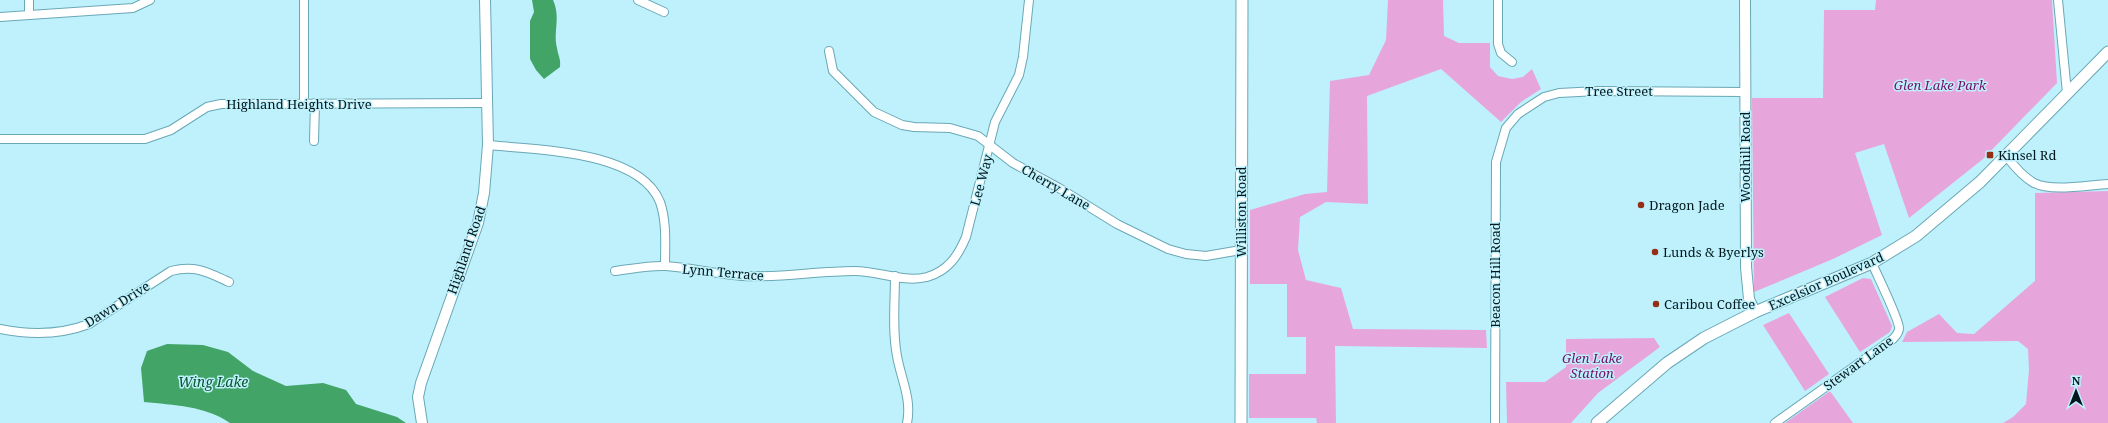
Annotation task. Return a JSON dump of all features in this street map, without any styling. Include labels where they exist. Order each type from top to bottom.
[{"type":"main road","name":"Williston Road","points":[[1241,423],[1242,0]]},
{"type":"main road","name":"Excelsior Boulevard","points":[[1597,423],[1667,363],[1704,338],[1755,312],[1872,263],[1916,236],[2007,157],[2108,52]]},
{"type":"street","points":[[29,0],[29,14]]},
{"type":"street","points":[[0,17],[133,8],[150,0]]},
{"type":"street","points":[[304,0],[304,103]]},
{"type":"street","name":"Highland Road","points":[[422,423],[418,397],[421,384],[478,223],[487,176],[488,145],[485,0]]},
{"type":"street","points":[[638,0],[664,12]]},
{"type":"street","name":"Lee Way","points":[[855,271],[913,279],[941,271],[952,262],[960,250],[966,237],[995,122],[1019,75],[1023,57],[1028,0]]},
{"type":"street","points":[[1498,0],[1498,44],[1501,53],[1512,62]]},
{"type":"street","name":"Woodhill Road","points":[[1745,0],[1744,92],[1746,267],[1749,299],[1755,312]]},
{"type":"street","points":[[2058,0],[2067,93]]},
{"type":"street","name":"Cherry Lane","points":[[829,51],[833,71],[874,112],[902,125],[914,128],[938,127],[962,131],[978,136],[1013,163],[1150,242],[1186,254],[1206,256],[1241,250]]},
{"type":"street","name":"Tree Street","points":[[1506,128],[1518,114],[1544,97],[1559,93],[1598,91],[1744,92]]},
{"type":"street","name":"Highland Heights Drive","points":[[0,139],[145,139],[172,130],[207,107],[221,104],[486,102]]},
{"type":"street","points":[[314,141],[315,103]]},
{"type":"street","name":"Beacon Hill Road","points":[[1495,423],[1496,162],[1506,128]]},
{"type":"street","points":[[488,145],[574,155],[613,164],[637,175],[654,191],[663,213],[665,266]]},
{"type":"street","points":[[2007,157],[2016,168],[2032,182],[2039,185],[2054,187],[2108,184]]},
{"type":"street","name":"Stewart Lane","points":[[1775,423],[1893,339],[1898,333],[1899,328],[1896,316],[1872,263]]},
{"type":"street","name":"Lynn Terrace","points":[[615,271],[665,266],[741,276],[769,276],[855,271]]},
{"type":"street","name":"Dawn Drive","points":[[0,329],[20,333],[62,332],[75,329],[89,324],[172,271],[184,267],[196,268],[229,282]]},
{"type":"street","points":[[895,276],[895,336],[897,356],[908,400],[907,423]]},
{"type":"green space","points":[[1388,0],[1443,0],[1444,36],[1459,43],[1490,43],[1490,67],[1498,76],[1512,79],[1523,77],[1532,69],[1541,89],[1521,102],[1501,122],[1441,69],[1367,96],[1368,204],[1326,202],[1300,217],[1298,250],[1306,280],[1341,288],[1353,329],[1486,330],[1487,348],[1335,346],[1336,423],[1317,423],[1316,418],[1249,418],[1249,374],[1306,374],[1306,337],[1287,337],[1287,284],[1250,284],[1250,210],[1305,194],[1327,192],[1330,81],[1369,75],[1386,40]]},
{"type":"green space","name":"Glen Lake Park","points":[[1876,0],[2052,0],[2057,83],[1983,159],[1909,218],[1884,144],[1855,153],[1882,235],[1833,259],[1754,292],[1752,98],[1823,98],[1824,10],[1875,10]]},
{"type":"green space","points":[[2108,191],[2108,423],[2003,423],[2013,417],[2026,404],[2029,370],[2028,349],[2018,341],[1902,342],[1907,332],[1939,314],[1957,333],[1974,334],[2035,281],[2035,193]]},
{"type":"green space","points":[[1863,278],[1871,279],[1892,326],[1890,332],[1860,352],[1825,297]]},
{"type":"green space","points":[[1789,313],[1829,374],[1805,391],[1763,325]]},
{"type":"green space","name":"Glen Lake Station","points":[[1654,338],[1660,347],[1598,393],[1571,423],[1507,423],[1506,382],[1545,382],[1566,367],[1566,339]]},
{"type":"green space","points":[[1830,391],[1853,423],[1785,423]]},
{"type":"water","points":[[532,0],[553,0],[557,19],[556,42],[560,59],[560,67],[544,79],[536,70],[530,59],[530,21],[534,12]]},
{"type":"water","name":"Wing Lake","points":[[167,344],[203,345],[228,352],[253,371],[286,386],[323,383],[346,390],[356,404],[397,417],[406,423],[230,423],[211,413],[189,407],[144,402],[141,368],[147,351]]},
{"type":"place","name":"Kinsel Rd","points":[[1990,155]]},
{"type":"place","name":"Dragon Jade","points":[[1641,205]]},
{"type":"place","name":"Lunds & Byerlys","points":[[1655,252]]},
{"type":"place","name":"Caribou Coffee","points":[[1656,304]]}]
